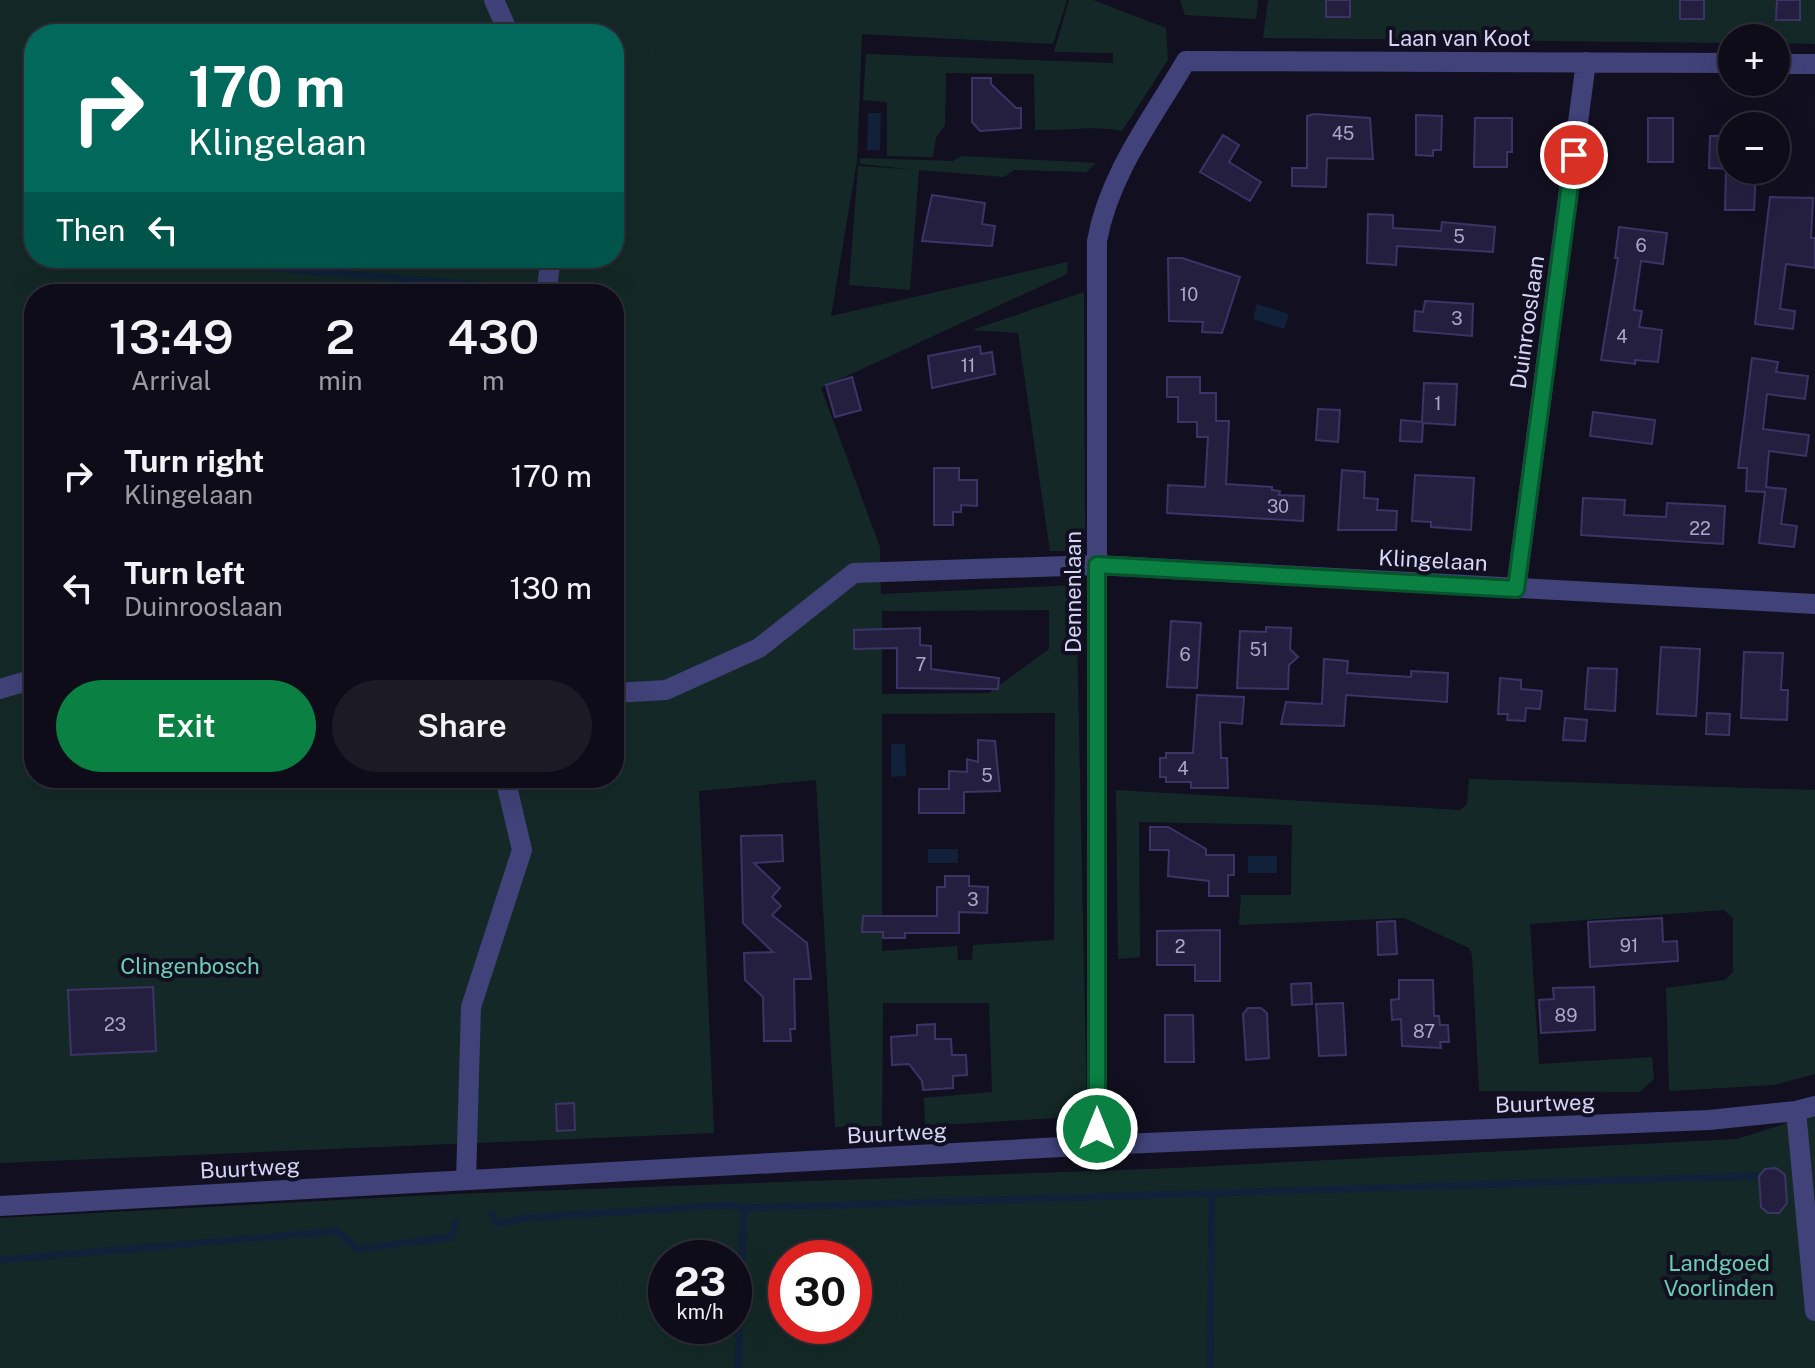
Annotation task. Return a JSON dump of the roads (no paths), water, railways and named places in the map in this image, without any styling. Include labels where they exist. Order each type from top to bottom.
[{"type":"street","points":[[494,0],[505,24]]},
{"type":"street","name":"Laan van Koot","points":[[1186,61],[1718,63]]},
{"type":"street","name":"Dennenlaan","points":[[1097,1145],[1097,241],[1102,212],[1113,183],[1186,61]]},
{"type":"street","name":"Duinrooslaan","points":[[1516,589],[1586,62]]},
{"type":"street","points":[[1790,64],[1815,64]]},
{"type":"street","name":"Klingelaan","points":[[624,692],[666,690],[759,648],[854,573],[1097,565],[1815,604]]},
{"type":"street","points":[[0,689],[24,682]]},
{"type":"street","points":[[466,1180],[471,1007],[522,850],[507,788]]},
{"type":"street","name":"Buurtweg","points":[[0,1206],[1097,1145],[1709,1120],[1806,1109],[1815,1311]]},
{"type":"water","points":[[868,113],[881,113],[880,150],[867,150]]},
{"type":"water","points":[[1257,304],[1289,314],[1284,329],[1253,319]]},
{"type":"water","points":[[891,744],[905,744],[906,776],[891,777]]},
{"type":"water","points":[[928,849],[958,849],[958,863],[928,863]]},
{"type":"water","points":[[1248,856],[1277,856],[1277,873],[1248,873]]},
{"type":"waterway","points":[[273,268],[469,284]]},
{"type":"waterway","points":[[491,1214],[497,1224],[526,1218],[730,1205],[744,1208],[1755,1176]]},
{"type":"waterway","points":[[1210,1368],[1212,1193]]},
{"type":"waterway","points":[[738,1368],[744,1208]]},
{"type":"waterway","points":[[0,1260],[337,1231],[358,1249],[451,1237],[456,1222]]},
{"type":"park label","name":"Clingenbosch","points":[[190,966]]},
{"type":"park label","name":"Landgoed Voorlinden","points":[[1719,1276]]}]
